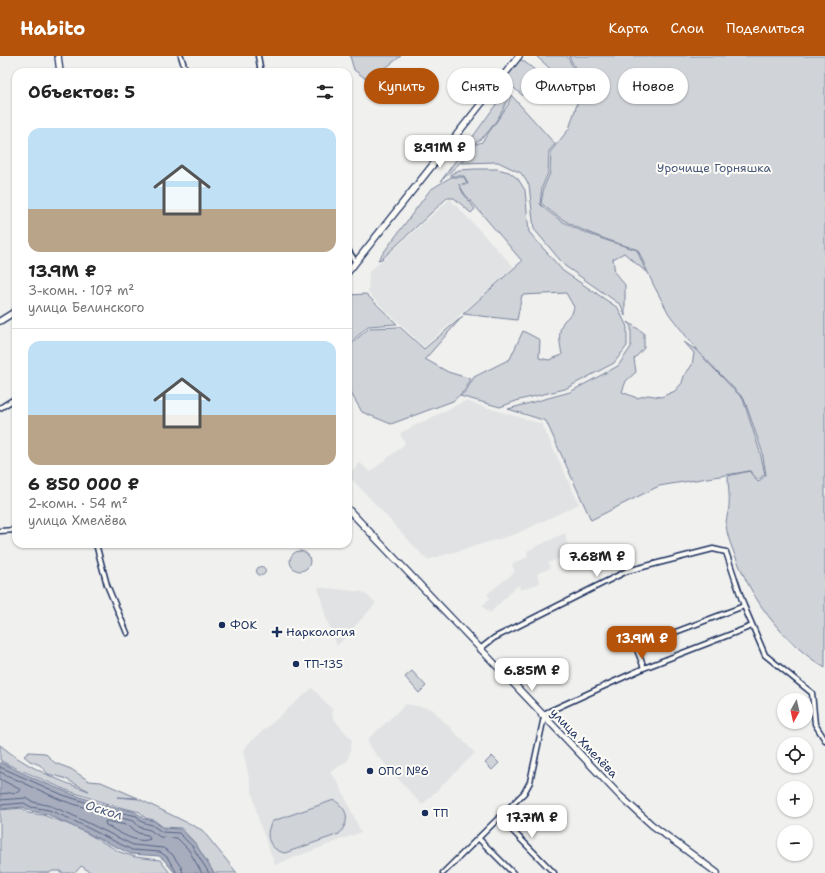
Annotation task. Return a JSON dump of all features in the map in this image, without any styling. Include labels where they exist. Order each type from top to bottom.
[{"type":"main road","points":[[58,56],[60,68]]},
{"type":"main road","points":[[352,266],[519,56]]},
{"type":"main road","points":[[0,321],[12,314]]},
{"type":"main road","name":"улица Хмелёва","points":[[352,513],[542,716],[620,796],[652,825],[718,873]]},
{"type":"street","points":[[181,56],[185,68]]},
{"type":"street","points":[[258,56],[261,68]]},
{"type":"street","points":[[352,256],[355,261]]},
{"type":"street","points":[[0,408],[12,400]]},
{"type":"street","points":[[0,531],[12,530]]},
{"type":"street","points":[[97,548],[107,585],[127,633]]},
{"type":"street","points":[[480,649],[494,638],[626,571],[713,549],[726,552],[744,606],[765,655],[812,693],[815,724],[825,740]]},
{"type":"street","points":[[644,668],[636,647],[744,606]]},
{"type":"street","points":[[443,873],[524,793],[530,782],[542,716],[644,668],[752,626]]},
{"type":"street","points":[[498,817],[554,873]]},
{"type":"street","points":[[478,838],[513,873]]},
{"type":"shaded area","points":[[450,199],[514,267],[424,347],[368,293],[369,272]]},
{"type":"shaded area","points":[[465,401],[542,424],[579,504],[516,534],[427,560],[352,479],[352,471],[360,463],[370,472],[405,444],[400,433]]},
{"type":"shaded area","points":[[565,533],[569,554],[548,563],[550,568],[537,574],[540,583],[521,590],[518,585],[490,613],[482,606],[490,598],[487,594],[515,572],[512,564],[528,557],[527,551]]},
{"type":"shaded area","points":[[318,587],[363,592],[376,603],[337,646],[326,618]]},
{"type":"shaded area","points":[[312,688],[332,709],[333,718],[352,740],[348,760],[330,773],[338,782],[361,832],[275,865],[259,822],[243,751],[247,745]]},
{"type":"shaded area","points":[[406,704],[432,709],[475,753],[422,805],[374,752],[367,740]]},
{"type":"green space","points":[[350,56],[401,56],[384,68],[364,68],[364,77],[354,70]]},
{"type":"green space","points":[[536,56],[567,56],[574,68],[549,68]]},
{"type":"green space","name":"Урочище Горняшка","points":[[569,56],[825,56],[825,668],[796,646],[772,621],[744,576],[729,539],[726,525],[729,507],[728,476],[749,471],[758,482],[766,475],[762,451],[744,399],[696,349],[669,314],[653,284],[638,250],[587,232],[563,220],[541,203],[544,187],[550,173],[551,151],[569,129],[577,104],[610,104],[610,68],[575,68]]},
{"type":"green space","points":[[522,60],[532,68],[521,68],[521,94],[513,87],[512,68],[518,61]]},
{"type":"green space","points":[[513,97],[555,144],[549,151],[548,173],[542,187],[540,204],[561,221],[573,227],[586,233],[637,250],[646,272],[624,253],[613,259],[615,273],[625,285],[625,316],[621,305],[565,266],[534,229],[529,185],[521,173],[498,162],[461,163],[469,156],[473,145],[482,142],[508,105],[513,104]]},
{"type":"green space","points":[[496,104],[505,104],[490,130],[473,144],[467,156],[441,181]]},
{"type":"green space","points":[[497,169],[509,172],[518,179],[525,190],[529,232],[563,271],[618,308],[627,327],[627,346],[614,363],[565,389],[519,400],[500,407],[460,396],[466,391],[474,377],[510,359],[523,331],[540,340],[539,358],[549,360],[562,355],[560,343],[561,327],[563,322],[572,314],[574,307],[566,293],[522,295],[517,320],[463,314],[522,261],[464,193],[459,184],[463,193],[475,209],[471,213],[454,198],[447,198],[382,259],[378,260],[430,190],[451,177],[464,177],[467,183],[462,184],[468,184],[464,176],[451,176],[451,174],[459,170]]},
{"type":"green space","points":[[366,294],[397,324],[368,326],[352,341],[352,295]]},
{"type":"green space","points":[[463,316],[425,359],[448,372],[471,379],[465,390],[453,401],[391,424],[362,412],[352,395],[352,343],[369,328],[400,327],[424,349]]},
{"type":"green space","points":[[628,322],[644,333],[644,348],[634,359],[636,372],[626,381],[622,392],[637,398],[648,395],[661,397],[675,391],[682,383],[684,376],[692,365],[694,353],[684,342],[696,350],[743,399],[760,452],[765,474],[758,480],[750,471],[659,486],[591,520],[546,421],[508,409],[570,392],[618,366],[631,347],[631,327]]},
{"type":"green space","points":[[300,551],[307,554],[310,561],[307,568],[300,571],[293,568],[290,561],[293,554]]},
{"type":"green space","points":[[261,566],[266,571],[261,576],[256,571]]},
{"type":"green space","points":[[412,671],[426,686],[419,693],[405,677]]},
{"type":"green space","points":[[0,745],[20,760],[42,772],[66,783],[89,791],[64,778],[48,774],[40,765],[30,761],[24,756],[29,752],[45,753],[55,763],[71,769],[89,781],[101,782],[138,798],[117,797],[139,799],[202,830],[237,873],[215,873],[210,868],[195,843],[181,828],[163,827],[154,820],[145,818],[140,812],[111,805],[66,790],[7,764],[0,760]]},
{"type":"green space","points":[[492,756],[499,763],[492,770],[485,763]]},
{"type":"green space","points":[[334,800],[343,808],[346,816],[345,825],[339,834],[285,853],[275,849],[269,841],[268,831],[273,821]]},
{"type":"green space","points":[[22,808],[28,813],[43,815],[76,827],[120,852],[135,857],[160,860],[170,873],[92,873],[81,866],[75,873],[60,873],[61,871],[52,871],[50,873],[0,873],[0,810]]},
{"type":"water","name":"Оскол","points":[[0,762],[69,793],[97,803],[137,813],[144,819],[154,821],[163,828],[180,829],[195,843],[214,873],[175,873],[159,856],[131,854],[47,814],[30,811],[23,807],[0,809]]},
{"type":"place","name":"ФОК","points":[[222,625]]},
{"type":"place","name":"Наркология","points":[[277,632]]},
{"type":"place","name":"ТП-135","points":[[296,664]]},
{"type":"place","name":"ОПС №6","points":[[370,771]]},
{"type":"place","name":"ТП","points":[[425,813]]}]
